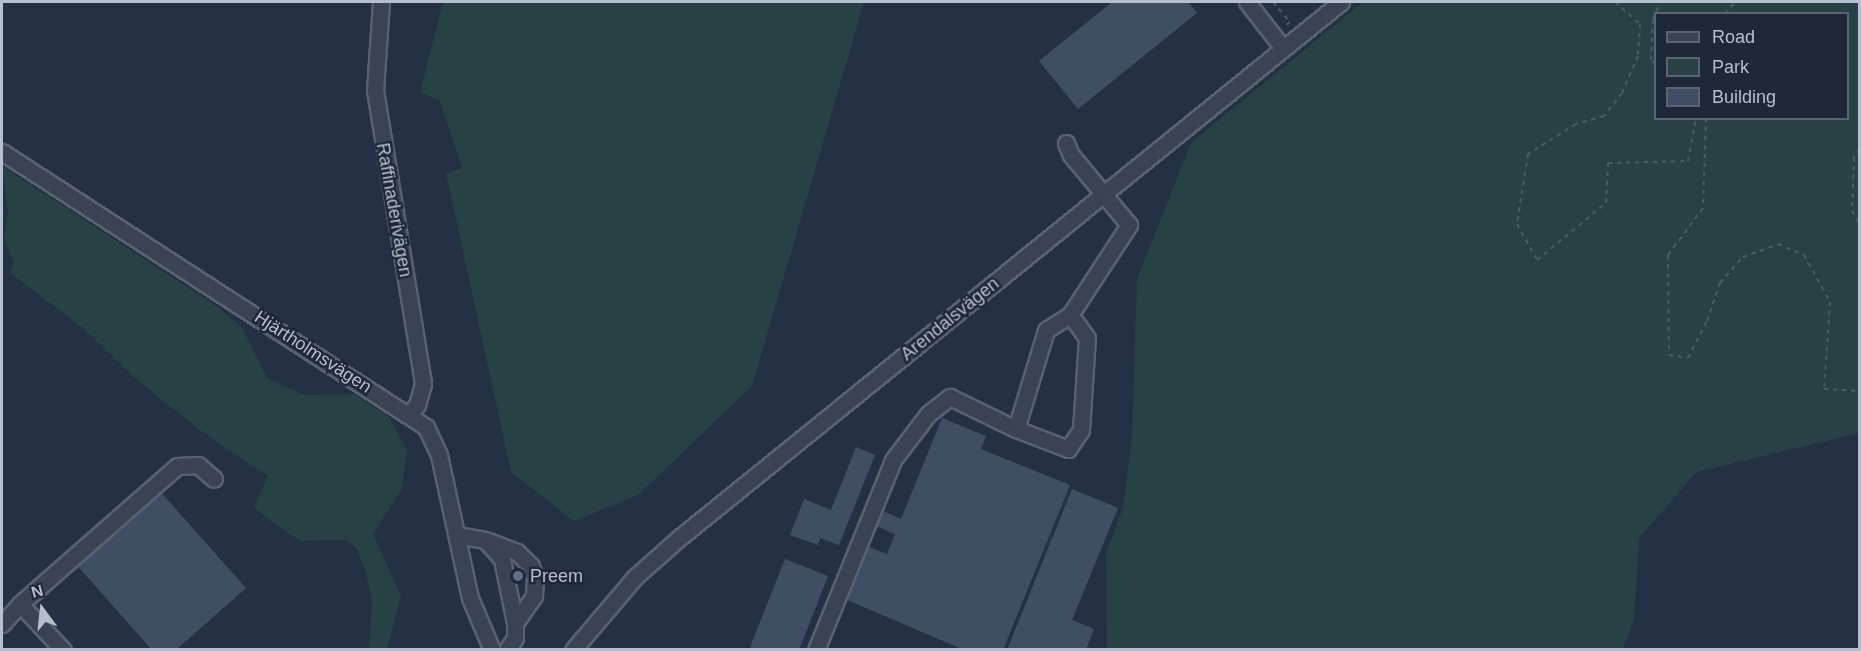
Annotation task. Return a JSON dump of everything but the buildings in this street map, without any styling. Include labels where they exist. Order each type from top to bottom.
[{"type":"street","name":"Raffinaderivägen","points":[[381,2],[375,90],[423,384],[417,405],[410,414]]},
{"type":"street","points":[[1247,2],[1283,48]]},
{"type":"street","name":"Arendalsvägen","points":[[573,650],[635,577],[679,538],[1341,2]]},
{"type":"street","points":[[1016,429],[1046,330],[1070,315],[1129,225],[1071,155],[1066,142]]},
{"type":"street","name":"Hjärtholmsvägen","points":[[2,152],[410,414],[426,427],[439,455],[470,598],[492,650]]},
{"type":"street","points":[[816,650],[893,460],[928,414],[950,397],[1016,429],[1068,449],[1082,430],[1087,339],[1070,315]]},
{"type":"street","points":[[2,624],[20,604],[177,466],[198,465],[214,479]]},
{"type":"street","points":[[457,535],[484,540],[517,552],[531,566],[534,596],[515,623]]},
{"type":"street","points":[[484,540],[502,559],[515,623],[515,638],[507,650]]},
{"type":"street","points":[[20,604],[63,650]]},
{"type":"path","points":[[1273,2],[1290,22],[1273,35]]},
{"type":"path","points":[[1615,2],[1640,24],[1638,56],[1622,93],[1604,116],[1576,123],[1528,154],[1516,224],[1537,260],[1606,204],[1608,163],[1689,161],[1696,120]]},
{"type":"path","points":[[1654,17],[1651,60],[1654,62]]},
{"type":"path","points":[[1706,120],[1703,208],[1668,255],[1669,355],[1688,358],[1707,321],[1720,283],[1743,257],[1778,244],[1804,255],[1830,302],[1824,389],[1860,391]]},
{"type":"path","points":[[1860,149],[1854,157],[1852,211],[1860,225]]},
{"type":"green space","points":[[443,2],[864,2],[752,386],[638,495],[574,521],[511,472],[446,173],[462,168],[440,101],[420,92]]},
{"type":"green space","points":[[1363,2],[1859,2],[1859,433],[1697,472],[1639,538],[1634,619],[1623,649],[1107,649],[1106,553],[1123,508],[1132,436],[1137,279],[1191,143]]},
{"type":"green space","points":[[2,166],[212,303],[242,327],[267,378],[304,395],[354,394],[388,416],[407,450],[402,489],[373,534],[401,596],[387,649],[369,649],[372,601],[366,572],[357,549],[346,540],[301,541],[273,523],[254,507],[268,476],[201,431],[136,379],[83,328],[10,273],[14,263],[4,238],[8,213]]},
{"type":"place","name":"Preem","points":[[518,576]]}]
